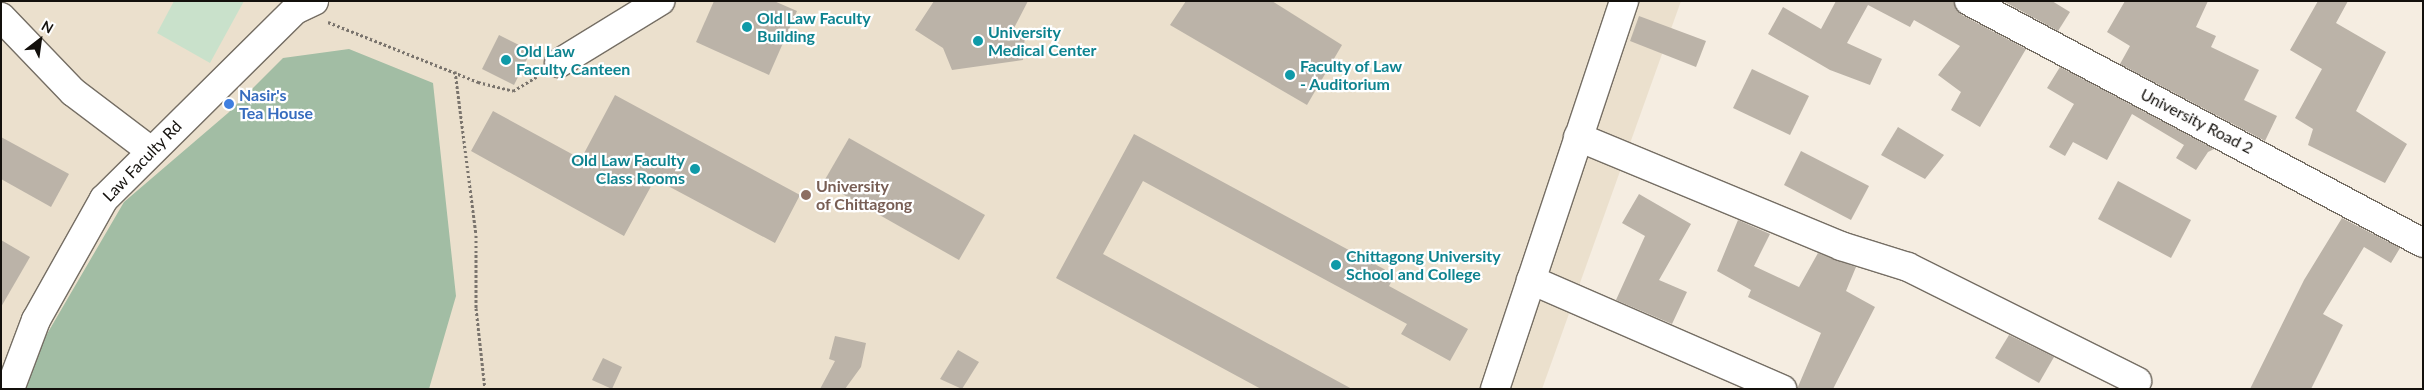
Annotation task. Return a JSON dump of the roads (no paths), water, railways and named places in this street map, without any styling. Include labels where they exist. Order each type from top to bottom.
[{"type":"street","points":[[559,63],[660,1]]},
{"type":"street","points":[[1495,389],[1624,1]]},
{"type":"street","name":"University Road 2","points":[[1969,1],[2423,243]]},
{"type":"street","name":"Law Faculty Rd","points":[[10,389],[36,320],[104,198],[151,151],[305,6]]},
{"type":"street","points":[[1,17],[73,92],[151,151]]},
{"type":"street","points":[[1578,137],[1841,246],[1908,267],[2136,381]]},
{"type":"street","points":[[1531,280],[1782,389]]},
{"type":"place","name":"Old Law Faculty Building","points":[[747,27]]},
{"type":"place","name":"University Medical Center","points":[[978,41]]},
{"type":"place","name":"Old Law Faculty Canteen","points":[[506,60]]},
{"type":"place","name":"Faculty of Law - Auditorium","points":[[1290,75]]},
{"type":"place","name":"Nasir's Tea House","points":[[229,104]]},
{"type":"place","name":"Old Law Faculty Class Rooms","points":[[695,169]]},
{"type":"place","name":"University of Chittagong","points":[[806,195]]},
{"type":"place","name":"Chittagong University School and College","points":[[1336,265]]}]
